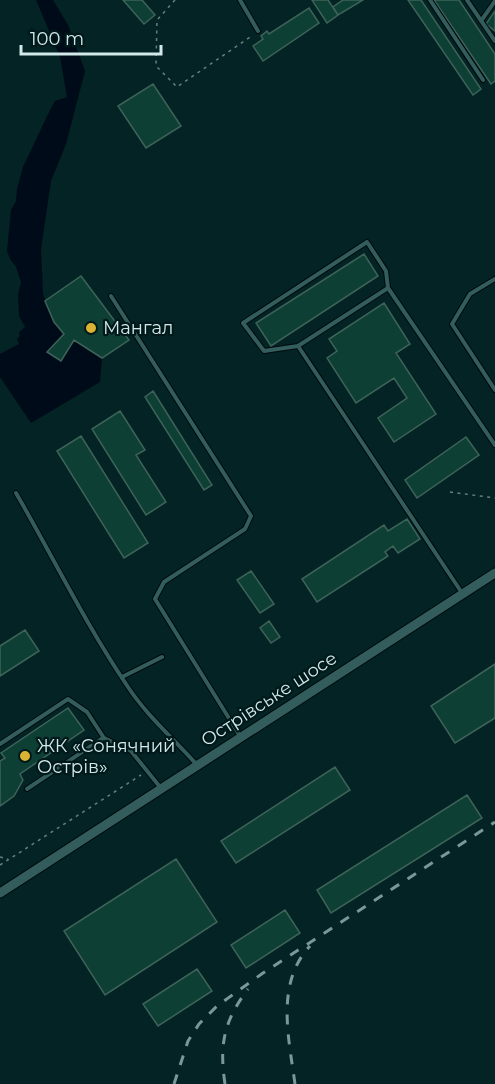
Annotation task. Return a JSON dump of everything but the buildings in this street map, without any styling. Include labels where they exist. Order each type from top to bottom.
[{"type":"street","name":"Острівське шосе","points":[[0,893],[495,573]]},
{"type":"lane","points":[[240,0],[258,31]]},
{"type":"lane","points":[[430,0],[483,80]]},
{"type":"lane","points":[[467,0],[495,41]]},
{"type":"lane","points":[[481,21],[495,1]]},
{"type":"lane","points":[[388,288],[298,346],[264,351],[243,323],[367,242],[386,271],[388,288],[495,445]]},
{"type":"lane","points":[[495,279],[470,294],[452,324],[495,390]]},
{"type":"lane","points":[[111,296],[251,516],[245,530],[164,582],[155,599],[241,737]]},
{"type":"lane","points":[[298,346],[462,594]]},
{"type":"lane","points":[[16,493],[88,622],[122,677],[149,716],[197,765]]},
{"type":"lane","points":[[122,677],[162,657]]},
{"type":"lane","points":[[0,744],[68,699],[87,712],[104,738],[131,750],[161,789]]},
{"type":"lane","points":[[27,789],[104,738]]},
{"type":"path","points":[[175,0],[157,20],[156,66],[177,87],[258,31]]},
{"type":"path","points":[[450,492],[495,498]]},
{"type":"path","points":[[0,865],[147,771]]},
{"type":"path","points":[[0,857],[10,859]]},
{"type":"water","points":[[36,0],[53,0],[68,25],[85,71],[66,144],[51,181],[41,249],[43,294],[54,322],[63,334],[47,352],[60,361],[74,340],[102,358],[100,382],[31,423],[0,377],[0,354],[19,344],[17,339],[20,336],[19,332],[25,327],[19,316],[18,295],[21,282],[7,251],[11,210],[16,201],[23,167],[50,110],[55,101],[67,97],[60,57]]},
{"type":"railway","points":[[174,1084],[188,1041],[199,1024],[217,1006],[263,973],[495,822]]},
{"type":"railway","points":[[295,1084],[288,1030],[288,994],[299,961],[310,946]]},
{"type":"railway","points":[[225,1084],[223,1070],[225,1033],[233,1012],[248,989]]},
{"type":"place","name":"Мангал","points":[[91,328]]},
{"type":"place","name":"ЖК «Сонячний Острів»","points":[[25,756]]}]
